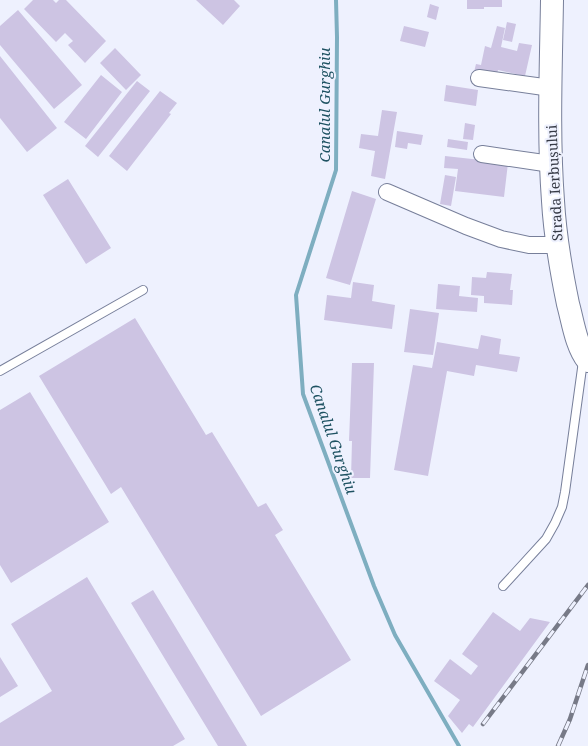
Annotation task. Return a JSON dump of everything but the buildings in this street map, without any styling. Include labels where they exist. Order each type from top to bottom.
[{"type":"main road","name":"Strada Ierbușului","points":[[552,0],[551,164],[553,202],[564,286],[577,337],[586,358]]},
{"type":"street","points":[[479,78],[551,88]]},
{"type":"street","points":[[482,154],[551,164]]},
{"type":"street","points":[[387,192],[466,226],[501,239],[529,245],[558,245]]},
{"type":"lane","points":[[0,371],[143,290]]},
{"type":"lane","points":[[502,586],[546,539],[562,507],[566,492],[586,358]]},
{"type":"waterway","name":"Canalul Gurghiu","points":[[336,0],[336,170],[296,295],[303,394],[374,586],[395,635],[459,746]]},
{"type":"railway","points":[[483,724],[588,585]]},
{"type":"railway","points":[[558,746],[570,719],[588,665]]}]
